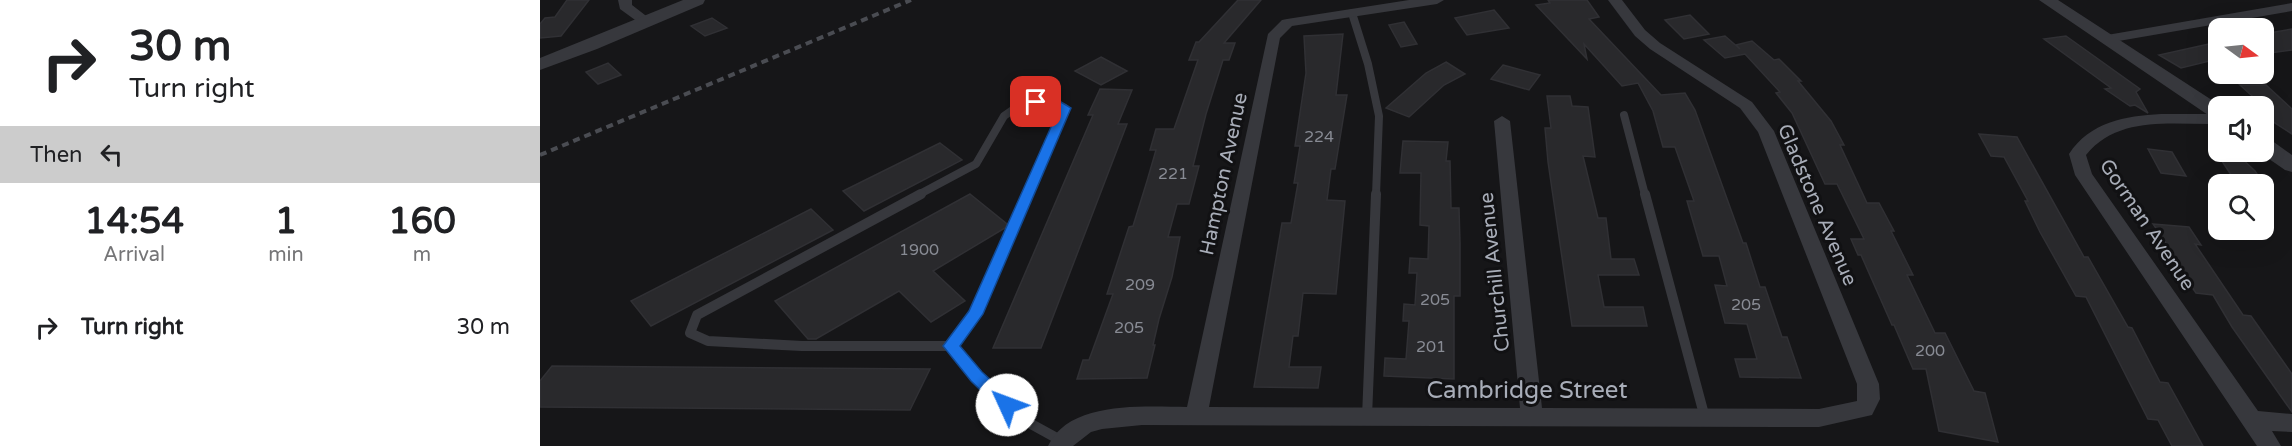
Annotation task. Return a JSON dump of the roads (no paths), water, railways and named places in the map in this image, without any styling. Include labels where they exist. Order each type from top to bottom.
[{"type":"street","points":[[625,0],[625,6],[647,22]]},
{"type":"street","points":[[540,64],[697,0]]},
{"type":"street","name":"Hampton Avenue","points":[[1196,416],[1273,38],[1287,24],[1349,6],[1437,0]]},
{"type":"street","name":"Gladstone Avenue","points":[[1615,0],[1640,33],[1655,46],[1746,105],[1766,131],[1868,384],[1869,399],[1863,409],[1857,411]]},
{"type":"street","points":[[2047,0],[2208,106]]},
{"type":"street","points":[[2107,39],[2292,7]]},
{"type":"street","name":"Gorman Avenue","points":[[2208,120],[2129,121],[2097,132],[2077,154],[2084,175],[2270,446]]},
{"type":"street","name":"Churchill Avenue","points":[[1502,121],[1532,417]]},
{"type":"street","points":[[2274,152],[2292,165]]},
{"type":"street","name":"Cambridge Street","points":[[1060,444],[1079,428],[1106,418],[1196,416],[1819,418],[1857,411]]},
{"type":"street","points":[[2252,420],[2292,423]]},
{"type":"lane","points":[[1349,6],[1359,29],[1376,95],[1379,117],[1367,417]]},
{"type":"lane","points":[[951,346],[975,314],[1065,108],[1052,102],[1036,102],[1014,109],[1004,116],[976,164],[697,315],[690,333],[708,341],[802,346],[951,346],[977,376],[1022,419],[1060,444]]},
{"type":"lane","points":[[1624,115],[1705,418]]},
{"type":"railway","points":[[540,155],[911,0]]}]
